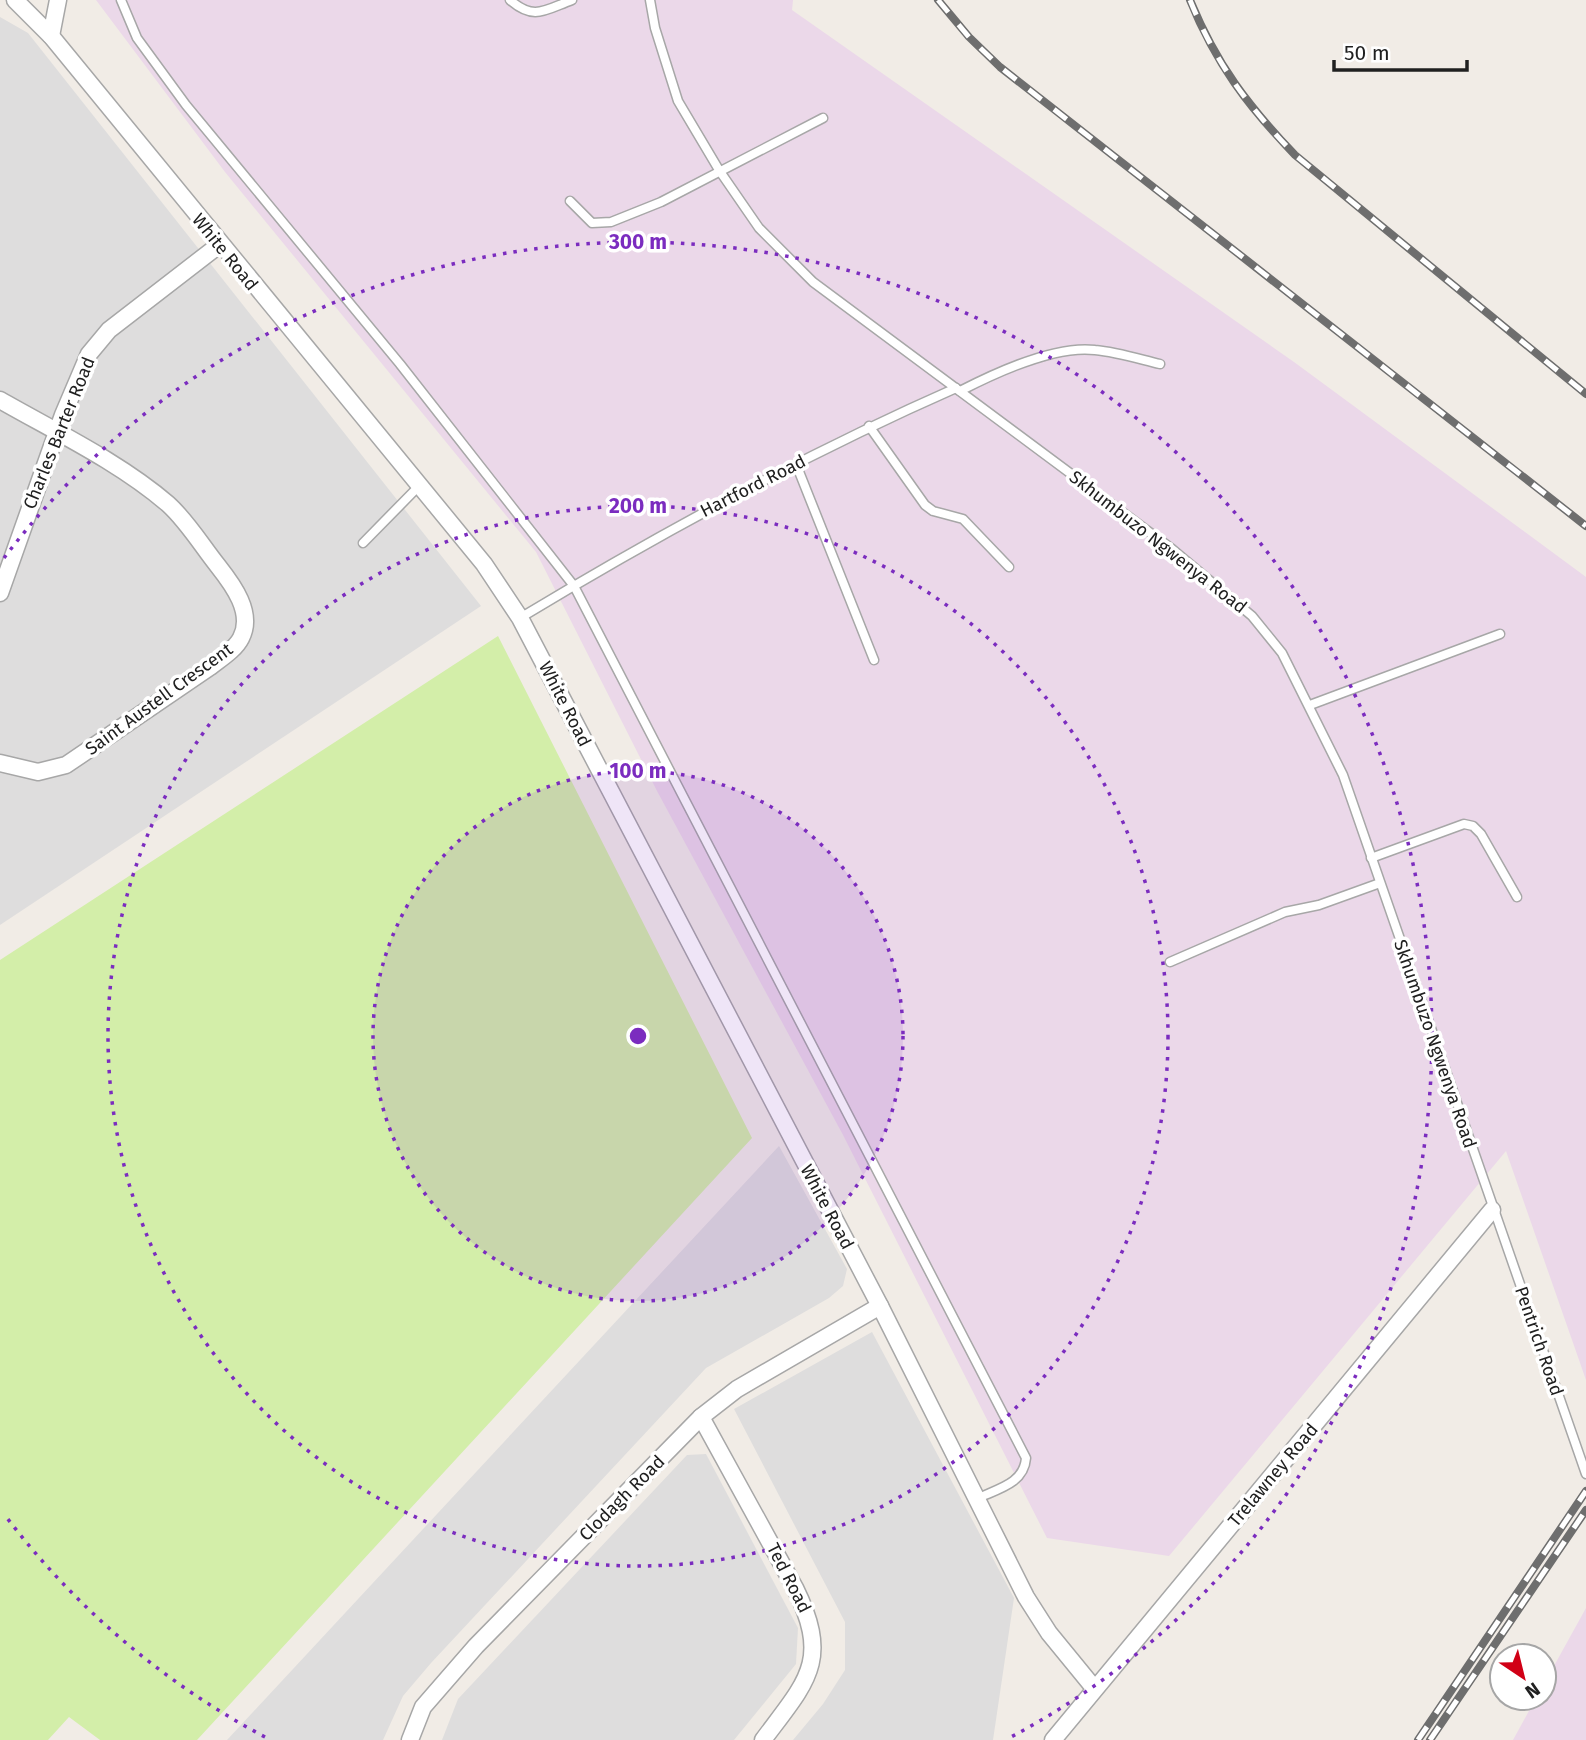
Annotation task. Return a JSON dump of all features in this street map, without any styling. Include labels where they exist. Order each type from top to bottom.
[{"type":"street","name":"White Road","points":[[15,0],[51,36],[219,245],[484,564],[520,618],[880,1306],[1026,1597],[1049,1633],[1094,1688]]},
{"type":"street","points":[[51,36],[58,0]]},
{"type":"street","name":"Charles Barter Road","points":[[0,593],[89,354],[109,330],[219,245]]},
{"type":"street","name":"Saint Austell Crescent","points":[[0,400],[145,486],[170,506],[232,583],[242,604],[245,625],[241,639],[210,667],[66,765],[38,772],[0,763]]},
{"type":"street","name":"Trelawney Road","points":[[1053,1740],[1492,1210]]},
{"type":"street","name":"Clodagh Road","points":[[410,1740],[423,1707],[476,1646],[701,1417],[737,1389],[880,1306]]},
{"type":"street","name":"Ted Road","points":[[701,1417],[795,1588],[809,1616],[814,1635],[811,1669],[797,1695],[763,1740]]},
{"type":"lane","points":[[121,0],[137,38],[186,105],[400,364],[574,586],[1026,1458],[1024,1473],[1017,1480],[976,1499]]},
{"type":"lane","points":[[510,0],[522,10],[536,14],[572,0]]},
{"type":"lane","name":"Skhumbuzo Ngwenya Road","points":[[650,0],[655,28],[678,101],[719,170],[759,228],[813,282],[1172,549],[1252,616],[1282,653],[1343,775],[1492,1210]]},
{"type":"lane","points":[[570,201],[592,223],[611,222],[661,202],[823,118]]},
{"type":"lane","name":"Hartford Road","points":[[520,618],[656,537],[869,426],[994,374],[1067,352],[1093,349],[1160,364]]},
{"type":"lane","points":[[869,426],[925,505],[933,511],[962,519],[1009,567]]},
{"type":"lane","points":[[796,464],[874,660]]},
{"type":"lane","points":[[363,543],[419,486]]},
{"type":"lane","points":[[1310,705],[1500,634]]},
{"type":"lane","points":[[1371,858],[1464,824],[1473,826],[1481,834],[1517,897]]},
{"type":"lane","points":[[1170,962],[1285,912],[1319,905],[1380,883]]},
{"type":"lane","name":"Pentrich Road","points":[[1492,1210],[1586,1474]]},
{"type":"shaded area","points":[[96,0],[793,0],[792,10],[1294,362],[1586,577],[1586,1380],[1506,1151],[1169,1556],[1047,1538],[843,1135],[657,791],[536,552],[225,172]]},
{"type":"shaded area","points":[[0,17],[28,33],[481,606],[0,925]]},
{"type":"shaded area","points":[[779,1146],[847,1269],[843,1286],[829,1298],[706,1368],[431,1663],[403,1696],[383,1740],[227,1740]]},
{"type":"shaded area","points":[[872,1332],[1014,1598],[993,1740],[793,1740],[823,1704],[845,1670],[845,1622],[734,1409]]},
{"type":"shaded area","points":[[706,1454],[798,1628],[796,1664],[734,1740],[442,1740],[458,1699],[687,1455]]},
{"type":"shaded area","points":[[1586,1608],[1586,1740],[1513,1740],[1528,1712],[1558,1712],[1558,1659]]},
{"type":"green space","points":[[498,636],[752,1138],[197,1740],[100,1740],[69,1717],[48,1740],[0,1740],[0,960]]},
{"type":"railway","points":[[938,0],[969,37],[1000,67],[1586,526]]},
{"type":"railway","points":[[1190,0],[1222,64],[1262,119],[1295,155],[1586,394]]},
{"type":"railway","points":[[1418,1740],[1586,1491]]},
{"type":"railway","points":[[1430,1740],[1586,1510]]}]
